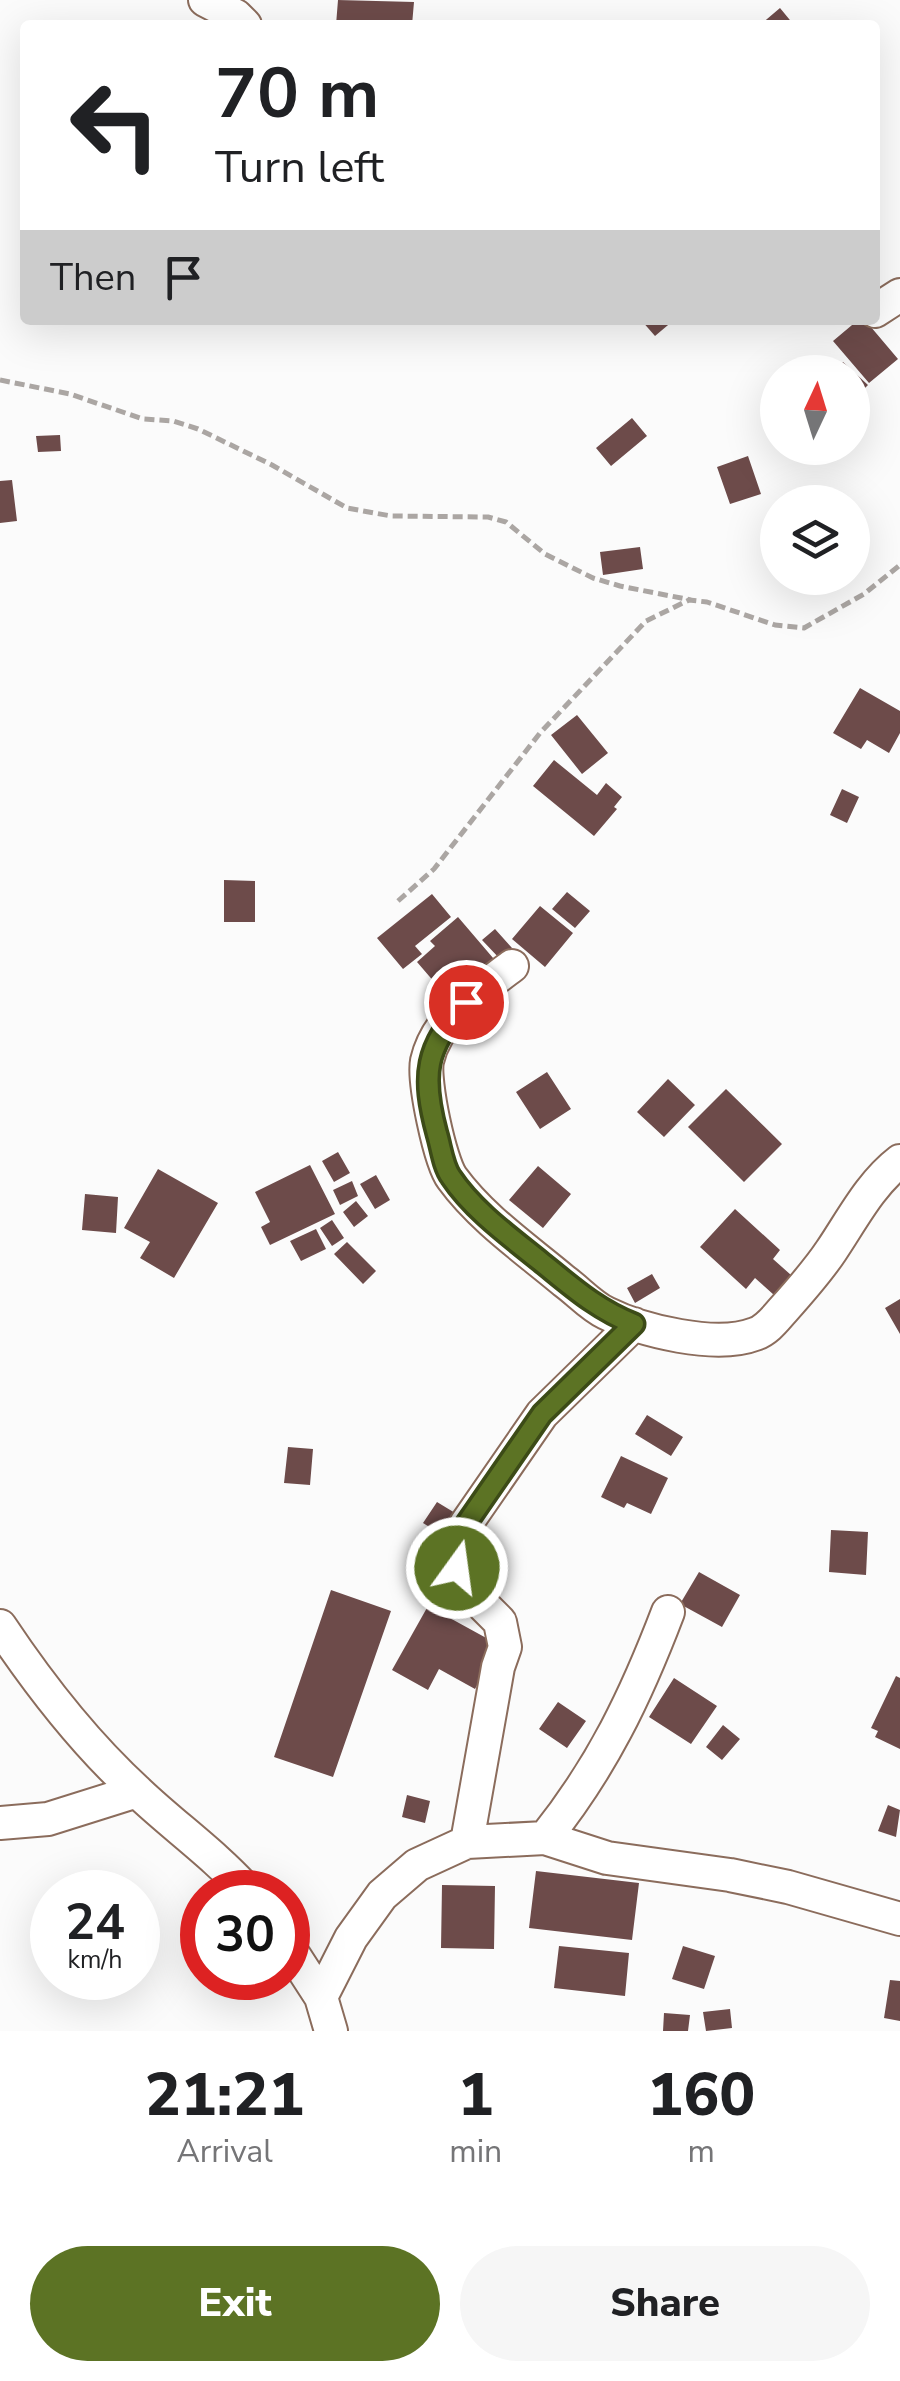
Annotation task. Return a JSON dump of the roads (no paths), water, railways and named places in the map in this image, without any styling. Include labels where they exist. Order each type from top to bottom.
[{"type":"street","points":[[204,0],[240,20]]},
{"type":"street","points":[[512,966],[466,1002],[442,1028],[428,1060],[427,1082],[434,1121],[449,1176],[498,1227],[603,1312],[675,1335],[753,1336],[767,1328],[829,1255],[870,1193],[900,1161]]},
{"type":"street","points":[[467,1842],[498,1667],[505,1647],[500,1622],[463,1584],[457,1568],[458,1548],[466,1524],[542,1414],[634,1324]]},
{"type":"street","points":[[544,1838],[604,1756],[638,1689],[668,1612]]},
{"type":"street","points":[[0,1626],[46,1695],[137,1792],[228,1870]]},
{"type":"street","points":[[0,1824],[48,1820],[137,1792]]},
{"type":"street","points":[[320,1997],[352,1938],[382,1894],[417,1865],[467,1842],[544,1838],[608,1858],[788,1887],[900,1919]]},
{"type":"street","points":[[310,1981],[320,1997],[331,2031]]}]
